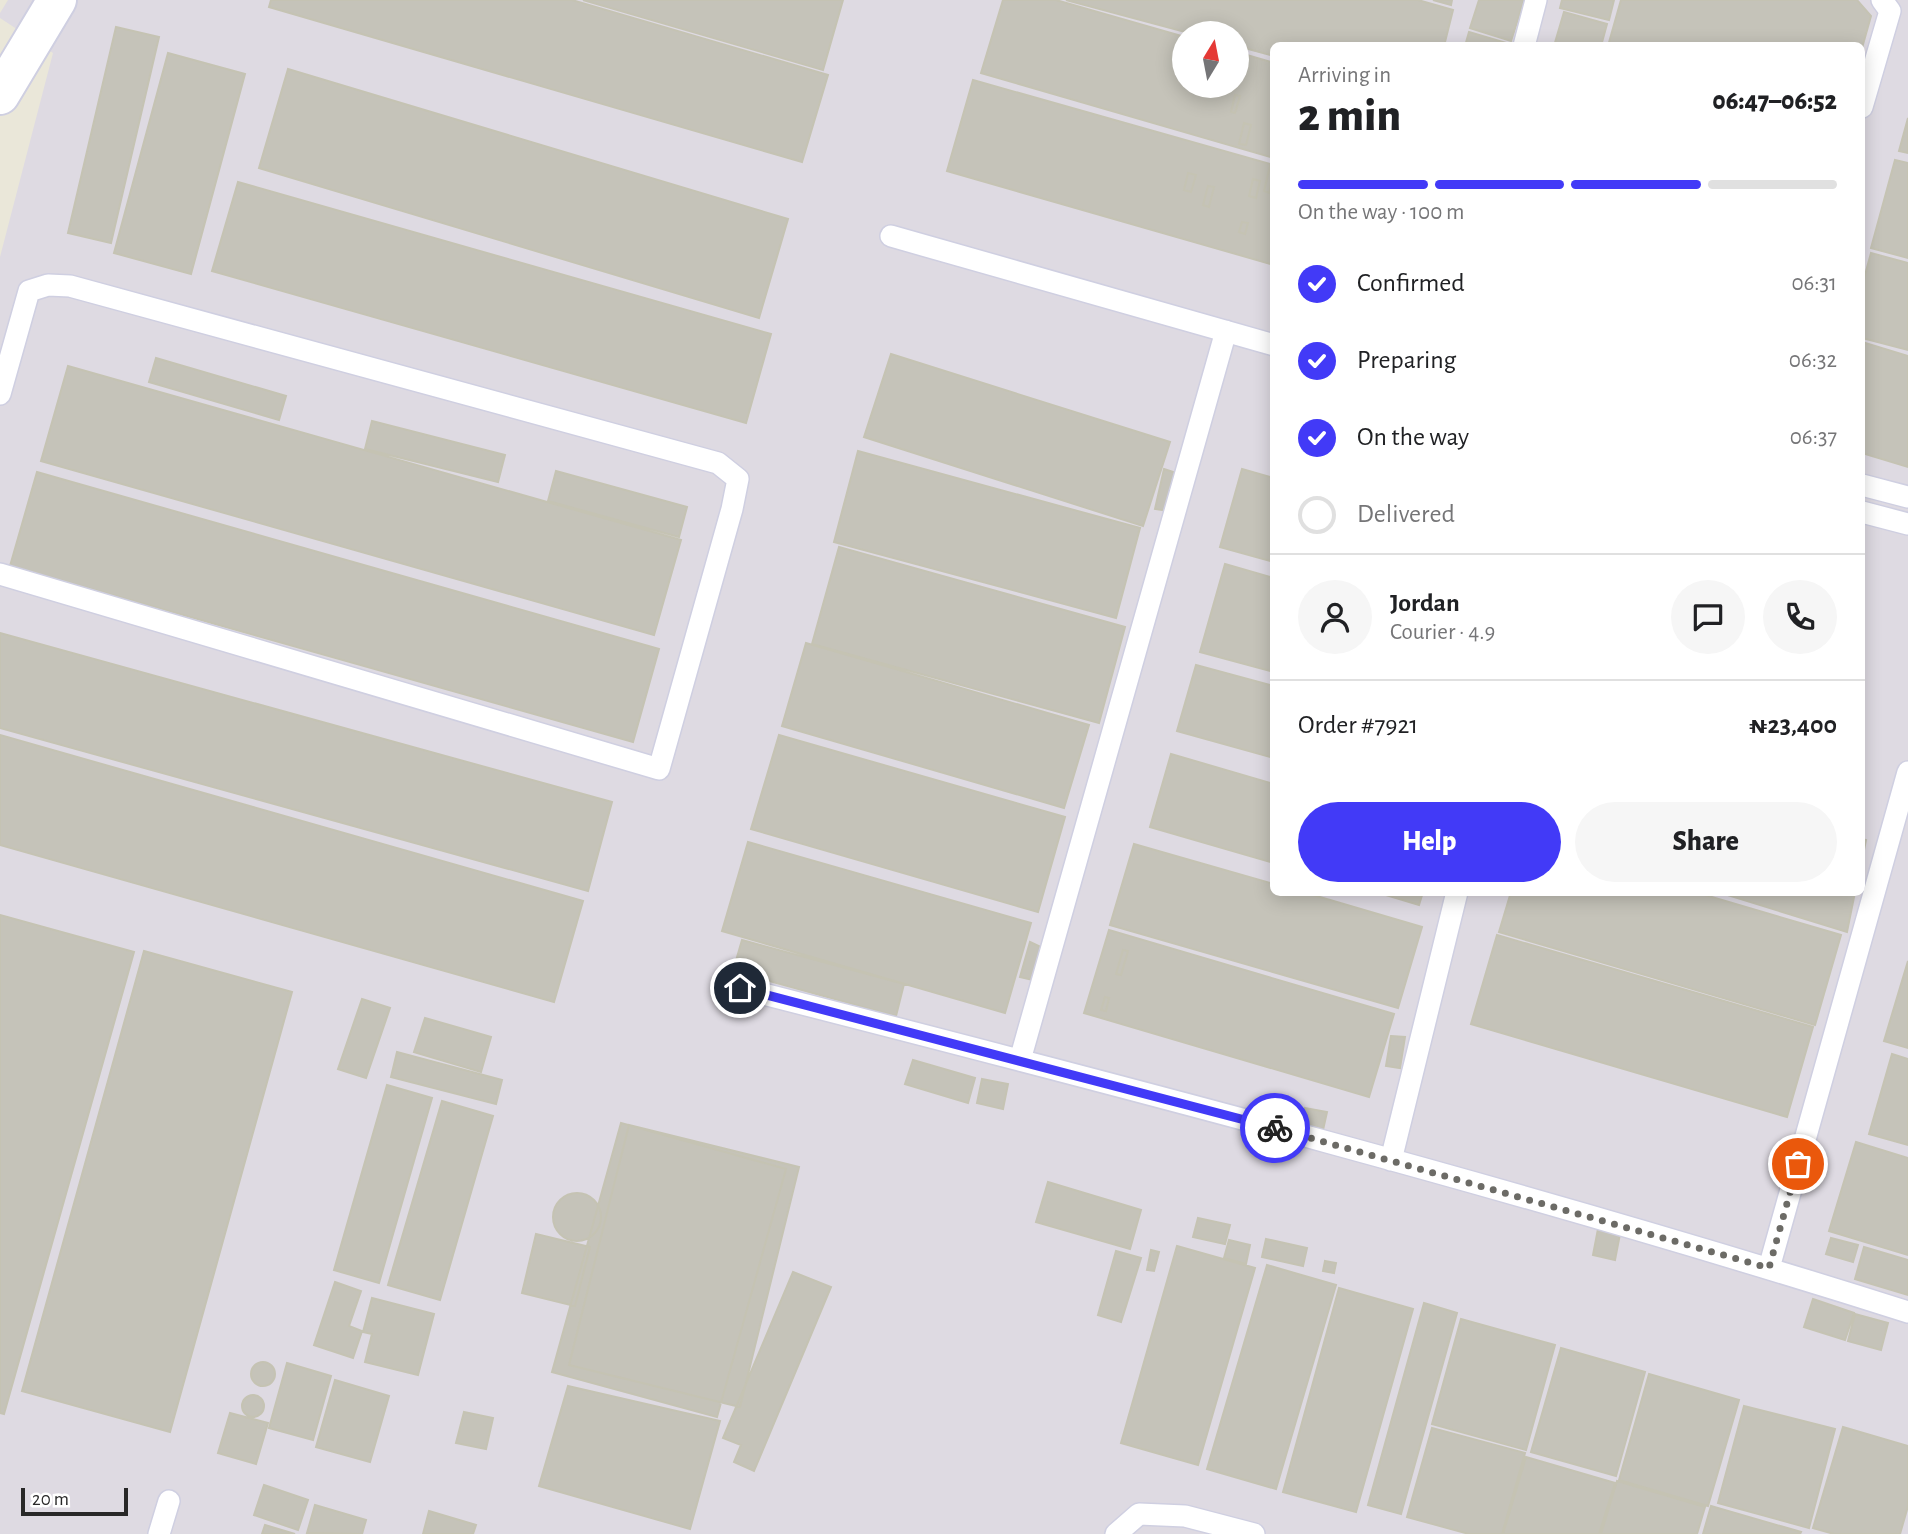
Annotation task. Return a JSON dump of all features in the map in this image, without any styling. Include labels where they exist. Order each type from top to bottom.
[{"type":"main road","points":[[0,95],[57,0]]},
{"type":"lane","points":[[1525,42],[1536,0]]},
{"type":"lane","points":[[1865,97],[1890,11],[1882,0]]},
{"type":"lane","points":[[891,236],[1270,344]]},
{"type":"lane","points":[[0,394],[29,292],[48,285],[70,286],[718,463],[738,479],[659,769],[0,574]]},
{"type":"lane","points":[[1020,1060],[1226,331]]},
{"type":"lane","points":[[1865,486],[1908,497]]},
{"type":"lane","points":[[1865,513],[1908,524]]},
{"type":"lane","points":[[1769,1268],[1908,772]]},
{"type":"lane","points":[[1391,1160],[1456,896]]},
{"type":"lane","points":[[740,988],[1391,1160],[1769,1268],[1908,1311]]},
{"type":"lane","points":[[159,1534],[170,1501]]},
{"type":"lane","points":[[1116,1534],[1139,1514],[1185,1516],[1254,1534]]},
{"type":"shaded area","points":[[8,0],[1908,0],[1908,1534],[0,1534],[0,257],[53,53],[0,18]]},
{"type":"building","points":[[271,0],[572,0],[828,75],[802,162],[269,7]]},
{"type":"building","points":[[583,0],[843,0],[823,70]]},
{"type":"building","points":[[1003,0],[1056,0],[1172,33],[1172,98],[1250,98],[1250,56],[1270,62],[1270,157],[981,73]]},
{"type":"building","points":[[1066,0],[1418,0],[1453,10],[1445,42],[1270,42],[1270,55],[1250,50],[1250,21],[1172,21],[1172,28]]},
{"type":"building","points":[[1433,0],[1452,0],[1451,5]]},
{"type":"building","points":[[1479,0],[1524,0],[1511,41],[1470,28]]},
{"type":"building","points":[[1562,0],[1614,0],[1609,20],[1560,8]]},
{"type":"building","points":[[1621,0],[1857,0],[1871,16],[1864,42],[1609,42]]},
{"type":"building","points":[[1564,12],[1607,24],[1602,42],[1555,42]]},
{"type":"building","points":[[116,27],[159,37],[111,243],[68,233]]},
{"type":"building","points":[[1469,32],[1503,42],[1466,42]]},
{"type":"building","points":[[168,53],[245,74],[191,274],[114,253]]},
{"type":"building","points":[[288,69],[788,219],[759,318],[259,168]]},
{"type":"building","points":[[973,80],[1270,164],[1270,264],[947,171]]},
{"type":"building","points":[[1234,98],[1239,98],[1235,113],[1231,112]]},
{"type":"building","points":[[1908,118],[1908,153],[1899,151]]},
{"type":"building","points":[[1244,123],[1251,125],[1246,145],[1239,144]]},
{"type":"building","points":[[1895,160],[1908,163],[1908,258],[1871,248]]},
{"type":"building","points":[[1270,166],[1269,193],[1264,191]]},
{"type":"building","points":[[1188,173],[1196,175],[1191,192],[1184,190]]},
{"type":"building","points":[[1253,179],[1260,181],[1256,198],[1249,196]]},
{"type":"building","points":[[238,182],[771,334],[746,423],[212,271]]},
{"type":"building","points":[[1208,186],[1214,187],[1209,207],[1203,205]]},
{"type":"building","points":[[1242,222],[1248,223],[1245,234],[1239,232]]},
{"type":"building","points":[[1871,253],[1908,263],[1908,350],[1865,339],[1865,275]]},
{"type":"building","points":[[1865,343],[1908,356],[1908,467],[1865,454]]},
{"type":"building","points":[[891,354],[1170,442],[1143,526],[864,437]]},
{"type":"building","points":[[156,358],[286,396],[279,420],[149,382]]},
{"type":"building","points":[[68,366],[681,540],[654,635],[41,461]]},
{"type":"building","points":[[372,421],[505,455],[498,482],[365,449]]},
{"type":"building","points":[[858,451],[1140,528],[1116,618],[834,542]]},
{"type":"building","points":[[1164,469],[1179,474],[1168,511],[1155,509]]},
{"type":"building","points":[[1242,469],[1270,477],[1270,561],[1220,547]]},
{"type":"building","points":[[556,471],[687,507],[679,537],[548,501]]},
{"type":"building","points":[[37,472],[659,649],[633,742],[10,566]]},
{"type":"building","points":[[839,547],[1125,627],[1099,723],[812,644]]},
{"type":"building","points":[[1225,564],[1270,577],[1270,671],[1200,652]]},
{"type":"building","points":[[0,633],[612,802],[588,891],[0,728]]},
{"type":"building","points":[[806,643],[1089,725],[1064,808],[782,726]]},
{"type":"building","points":[[1196,665],[1270,685],[1270,757],[1177,731]]},
{"type":"building","points":[[0,735],[583,901],[554,1002],[0,845]]},
{"type":"building","points":[[779,735],[1065,817],[1038,912],[751,829]]},
{"type":"building","points":[[1171,754],[1270,783],[1270,862],[1150,827]]},
{"type":"building","points":[[748,842],[1031,923],[1005,1013],[722,931]]},
{"type":"building","points":[[1134,844],[1270,883],[1270,896],[1317,896],[1422,927],[1398,1008],[1110,925]]},
{"type":"building","points":[[1389,896],[1422,896],[1419,905]]},
{"type":"building","points":[[1510,896],[1709,896],[1841,935],[1815,1025],[1499,932]]},
{"type":"building","points":[[1731,896],[1854,896],[1847,932]]},
{"type":"building","points":[[0,915],[134,952],[4,1414],[0,1413]]},
{"type":"building","points":[[1109,930],[1394,1014],[1369,1097],[1084,1013]]},
{"type":"building","points":[[1497,935],[1813,1027],[1787,1117],[1471,1024]]},
{"type":"building","points":[[742,940],[904,984],[896,1016],[733,971]]},
{"type":"building","points":[[1030,942],[1043,948],[1033,980],[1020,977]]},
{"type":"building","points":[[1123,950],[1128,951],[1121,975],[1116,974]]},
{"type":"building","points":[[144,951],[292,992],[170,1432],[22,1391]]},
{"type":"building","points":[[1908,961],[1908,1048],[1884,1041]]},
{"type":"building","points":[[1105,997],[1109,998],[1106,1011],[1101,1010]]},
{"type":"building","points":[[362,999],[390,1008],[366,1078],[338,1069]]},
{"type":"building","points":[[425,1018],[491,1037],[481,1072],[414,1052]]},
{"type":"building","points":[[1391,1036],[1405,1037],[1400,1068],[1386,1066]]},
{"type":"building","points":[[397,1052],[502,1080],[496,1104],[391,1077]]},
{"type":"building","points":[[1892,1054],[1908,1059],[1908,1145],[1869,1134]]},
{"type":"building","points":[[913,1060],[975,1078],[968,1103],[905,1084]]},
{"type":"building","points":[[982,1079],[1008,1084],[1003,1109],[977,1103]]},
{"type":"building","points":[[387,1085],[432,1098],[379,1283],[334,1270]]},
{"type":"building","points":[[442,1101],[493,1116],[440,1300],[388,1285]]},
{"type":"building","points":[[1305,1108],[1327,1112],[1321,1139],[1299,1134]]},
{"type":"building","points":[[621,1123],[786,1169],[717,1417],[552,1372]]},
{"type":"building","points":[[629,1125],[799,1167],[740,1407],[569,1365]]},
{"type":"building","points":[[1856,1142],[1908,1158],[1908,1255],[1829,1231]]},
{"type":"building","points":[[1048,1182],[1141,1210],[1130,1249],[1036,1222]]},
{"type":"building","points":[[577,1193],[594,1200],[601,1217],[594,1234],[577,1241],[560,1234],[553,1217],[560,1200]]},
{"type":"building","points":[[1198,1218],[1230,1225],[1225,1244],[1193,1237]]},
{"type":"building","points":[[1598,1229],[1620,1234],[1615,1260],[1593,1255]]},
{"type":"building","points":[[536,1234],[590,1247],[575,1306],[522,1293]]},
{"type":"building","points":[[1831,1238],[1858,1245],[1853,1262],[1826,1254]]},
{"type":"building","points":[[1266,1239],[1307,1248],[1303,1266],[1262,1257]]},
{"type":"building","points":[[1229,1240],[1250,1245],[1246,1264],[1224,1258]]},
{"type":"building","points":[[1177,1246],[1255,1268],[1198,1465],[1121,1443]]},
{"type":"building","points":[[1864,1247],[1908,1260],[1908,1295],[1855,1279]]},
{"type":"building","points":[[1151,1250],[1159,1252],[1154,1271],[1147,1270]]},
{"type":"building","points":[[1116,1251],[1141,1258],[1121,1322],[1098,1315]]},
{"type":"building","points":[[1325,1261],[1336,1263],[1334,1273],[1323,1271]]},
{"type":"building","points":[[1267,1265],[1336,1285],[1276,1489],[1207,1469]]},
{"type":"building","points":[[793,1272],[831,1287],[754,1471],[734,1462],[741,1445],[723,1438]]},
{"type":"building","points":[[335,1282],[361,1291],[349,1326],[362,1331],[353,1358],[314,1345]]},
{"type":"building","points":[[1339,1288],[1413,1309],[1356,1512],[1283,1492]]},
{"type":"building","points":[[372,1298],[434,1314],[418,1375],[365,1362],[372,1334],[363,1332]]},
{"type":"building","points":[[1813,1299],[1854,1313],[1845,1340],[1804,1327]]},
{"type":"building","points":[[1424,1303],[1457,1313],[1401,1514],[1368,1505]]},
{"type":"building","points":[[1855,1314],[1888,1323],[1881,1350],[1848,1341]]},
{"type":"building","points":[[1461,1319],[1555,1345],[1526,1450],[1432,1424]]},
{"type":"building","points":[[1561,1348],[1645,1372],[1616,1476],[1531,1452]]},
{"type":"building","points":[[263,1362],[274,1369],[275,1374],[268,1385],[263,1386],[252,1379],[251,1374],[258,1363]]},
{"type":"building","points":[[287,1363],[331,1376],[313,1440],[269,1428]]},
{"type":"building","points":[[1649,1374],[1739,1400],[1708,1506],[1619,1480]]},
{"type":"building","points":[[335,1380],[389,1396],[370,1462],[316,1447]]},
{"type":"building","points":[[568,1386],[720,1421],[690,1529],[539,1486]]},
{"type":"building","points":[[253,1395],[261,1398],[264,1406],[261,1414],[253,1417],[245,1414],[242,1406],[245,1398]]},
{"type":"building","points":[[1744,1406],[1835,1429],[1809,1528],[1718,1503]]},
{"type":"building","points":[[464,1412],[493,1418],[486,1449],[456,1443]]},
{"type":"building","points":[[230,1413],[268,1423],[256,1464],[218,1453]]},
{"type":"building","points":[[1843,1427],[1908,1446],[1908,1506],[1900,1534],[1834,1534],[1813,1528]]},
{"type":"building","points":[[1432,1428],[1525,1453],[1502,1534],[1469,1534],[1407,1517]]},
{"type":"building","points":[[1526,1457],[1615,1483],[1599,1534],[1503,1534]]},
{"type":"building","points":[[1617,1481],[1705,1507],[1697,1534],[1601,1534]]},
{"type":"building","points":[[264,1485],[308,1500],[298,1530],[254,1515]]},
{"type":"building","points":[[315,1505],[366,1520],[362,1534],[307,1533]]},
{"type":"building","points":[[1711,1506],[1801,1532],[1703,1534]]},
{"type":"building","points":[[429,1511],[476,1525],[473,1534],[423,1534]]},
{"type":"building","points":[[265,1525],[295,1534],[262,1534]]},
{"type":"way so far","points":[[1275,1128],[1769,1268],[1798,1164]]},
{"type":"route","points":[[740,988],[1275,1128]]}]
